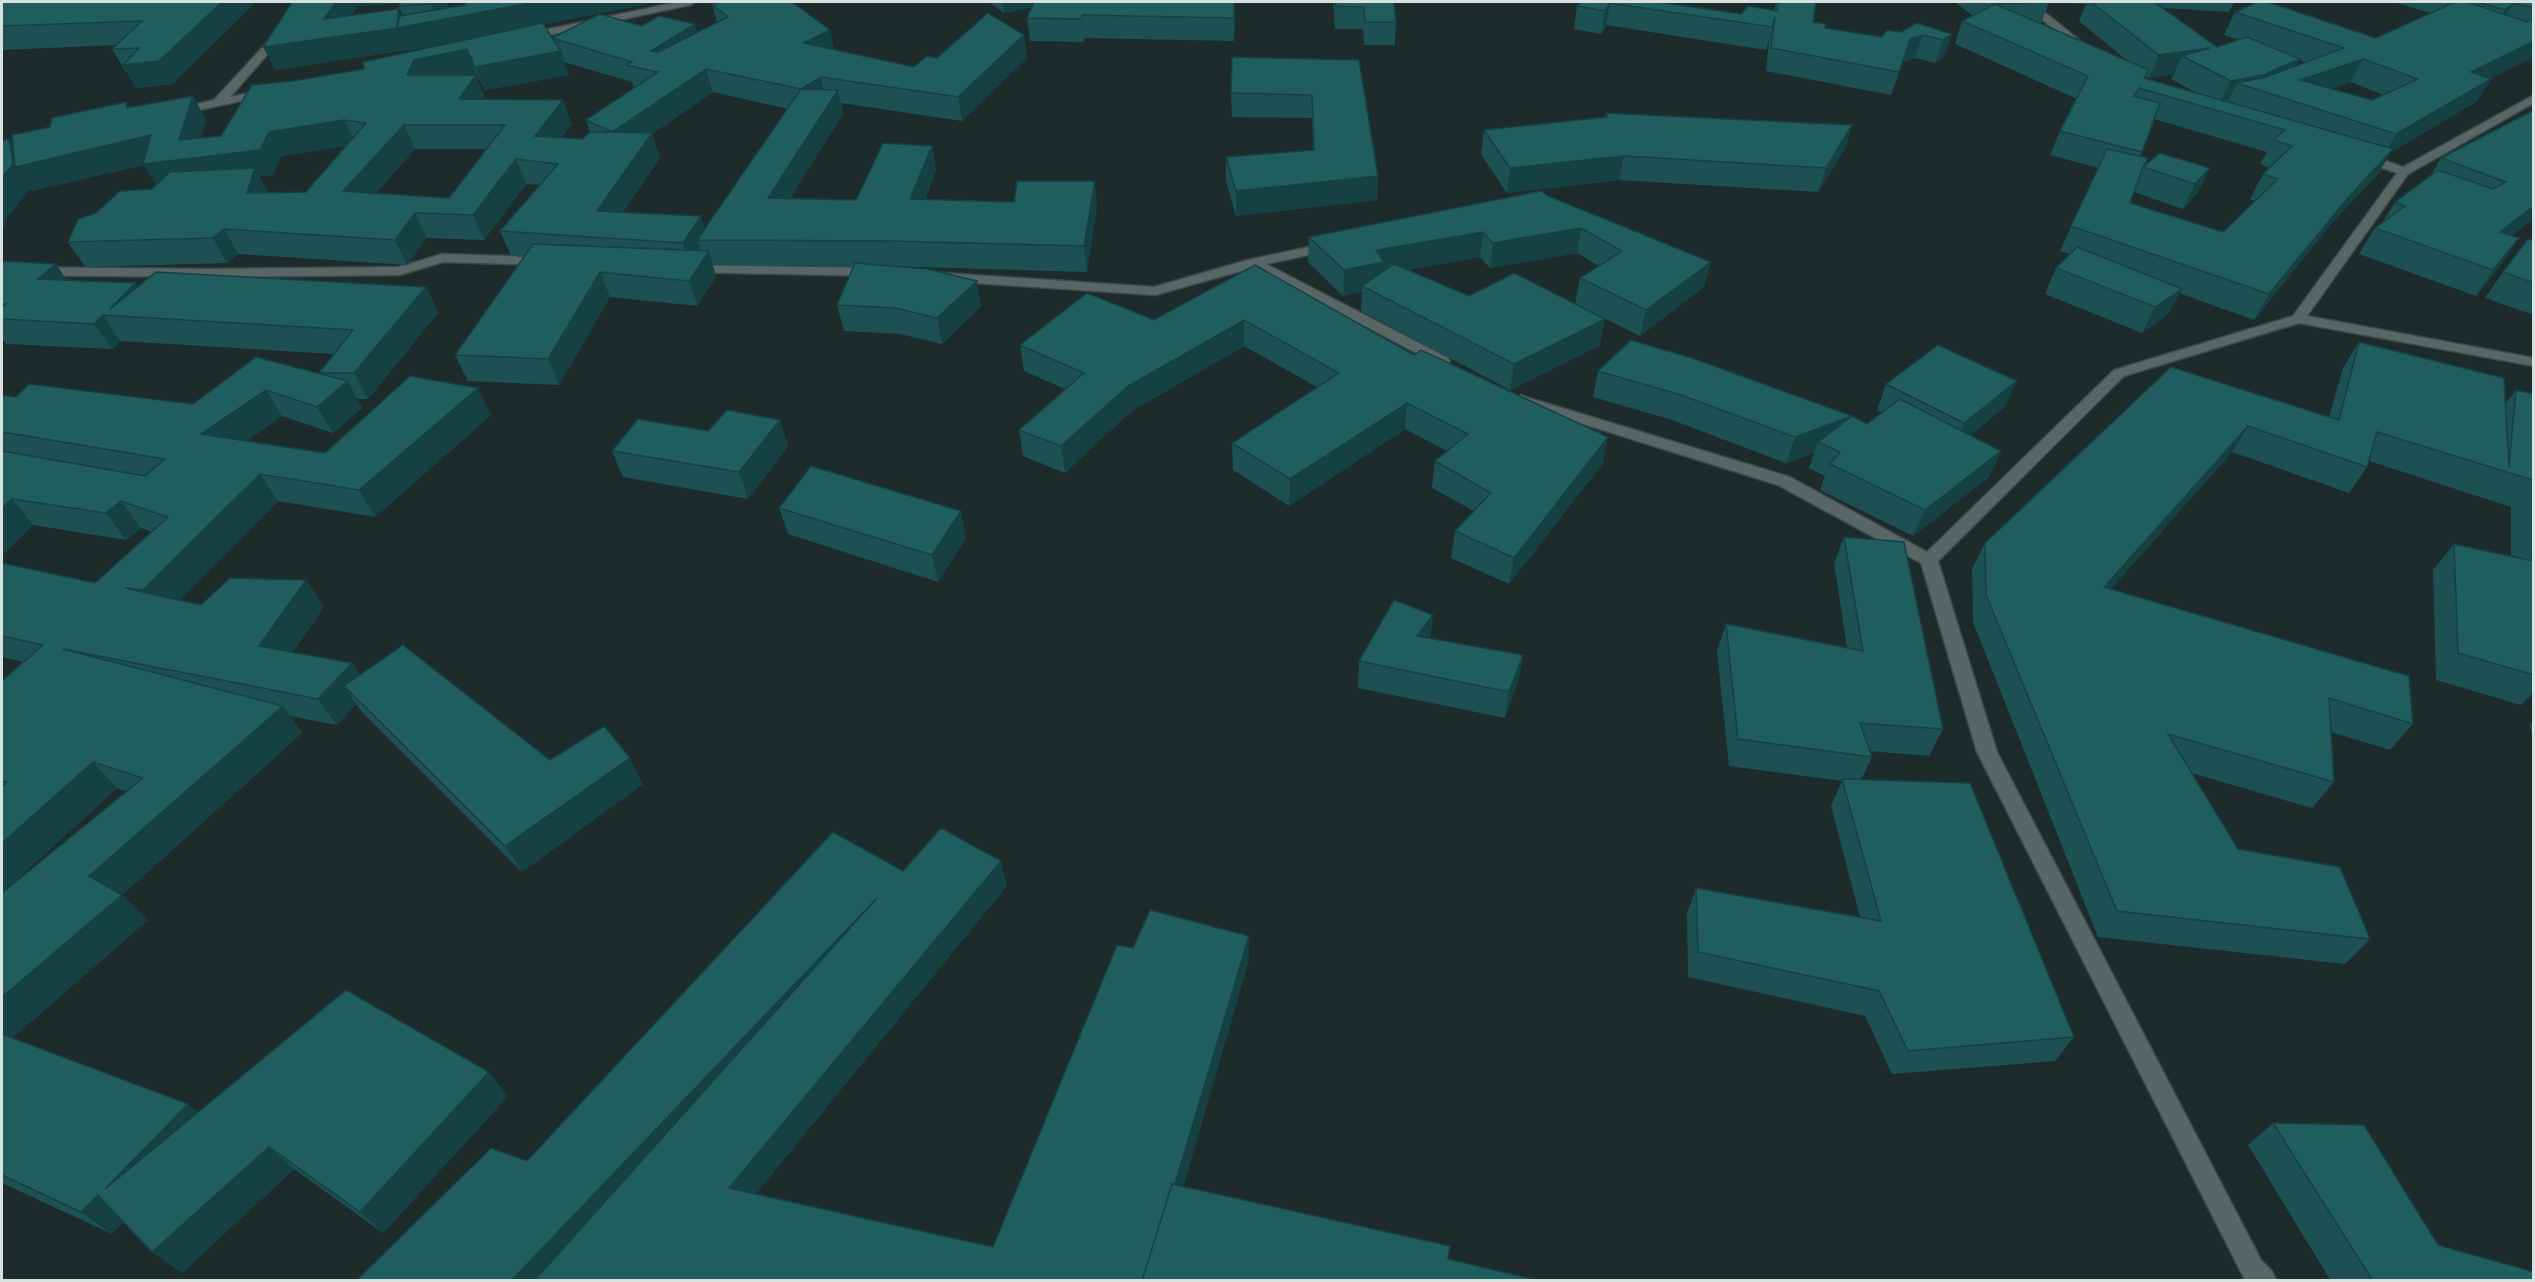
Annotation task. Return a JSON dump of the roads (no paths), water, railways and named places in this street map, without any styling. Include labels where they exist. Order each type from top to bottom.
[{"type":"street","points":[[218,103],[309,2]]},
{"type":"street","points":[[517,39],[690,2]]},
{"type":"street","points":[[2026,2],[2095,58]]},
{"type":"street","points":[[161,115],[275,91]]},
{"type":"street","points":[[2298,319],[2404,171],[2534,98]]},
{"type":"street","points":[[2348,152],[2404,171]]},
{"type":"street","points":[[931,276],[1155,291],[1253,263],[1347,243]]},
{"type":"street","points":[[2,271],[208,273],[400,271],[442,258],[562,262]]},
{"type":"street","points":[[1253,263],[1457,368]]},
{"type":"street","points":[[677,269],[890,273]]},
{"type":"street","points":[[1929,560],[2120,373],[2298,319],[2534,362]]},
{"type":"street","points":[[1508,394],[1784,482],[1929,560],[1987,752],[2252,1269],[2263,1281]]}]
